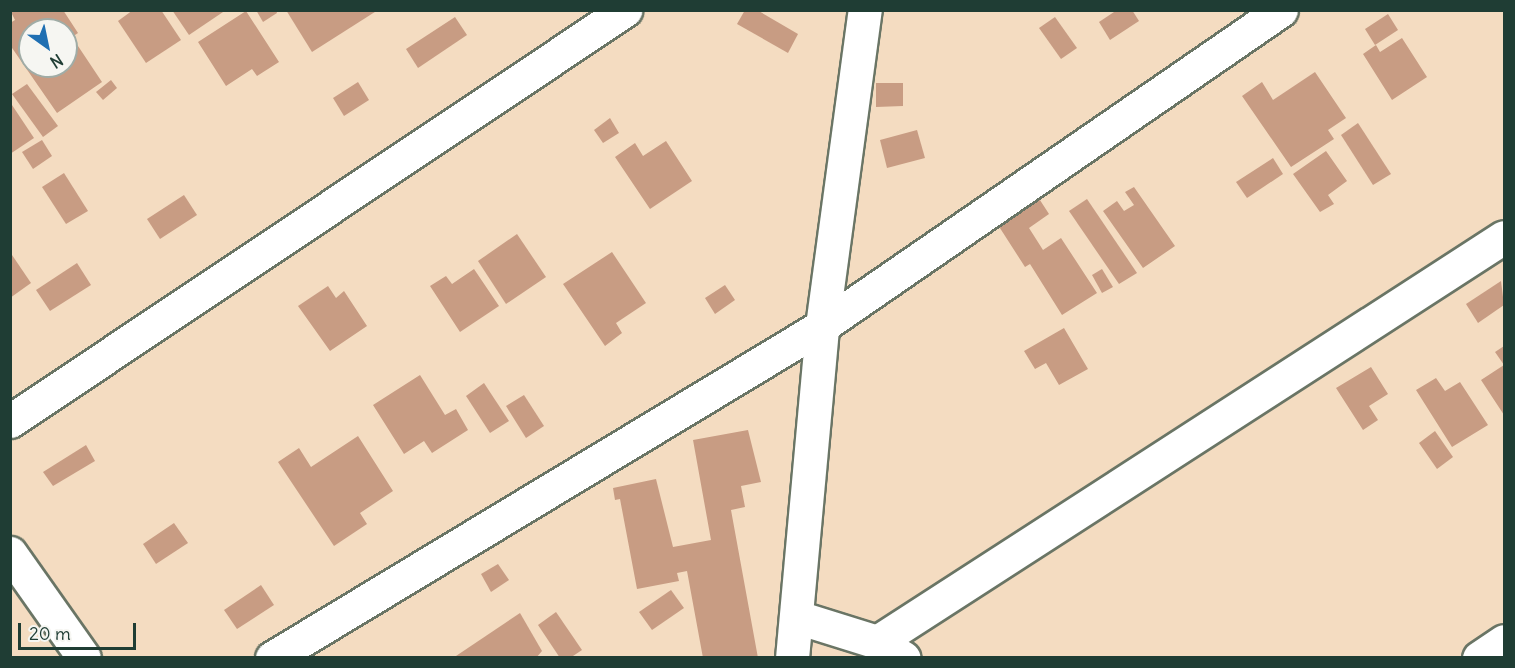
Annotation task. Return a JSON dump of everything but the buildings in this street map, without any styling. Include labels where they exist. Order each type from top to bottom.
[{"type":"street","points":[[10,421],[625,10]]},
{"type":"street","points":[[792,657],[822,326],[865,10]]},
{"type":"street","points":[[272,657],[822,326],[1281,10]]},
{"type":"street","points":[[797,617],[891,650],[1504,237]]},
{"type":"street","points":[[10,554],[84,657]]}]
